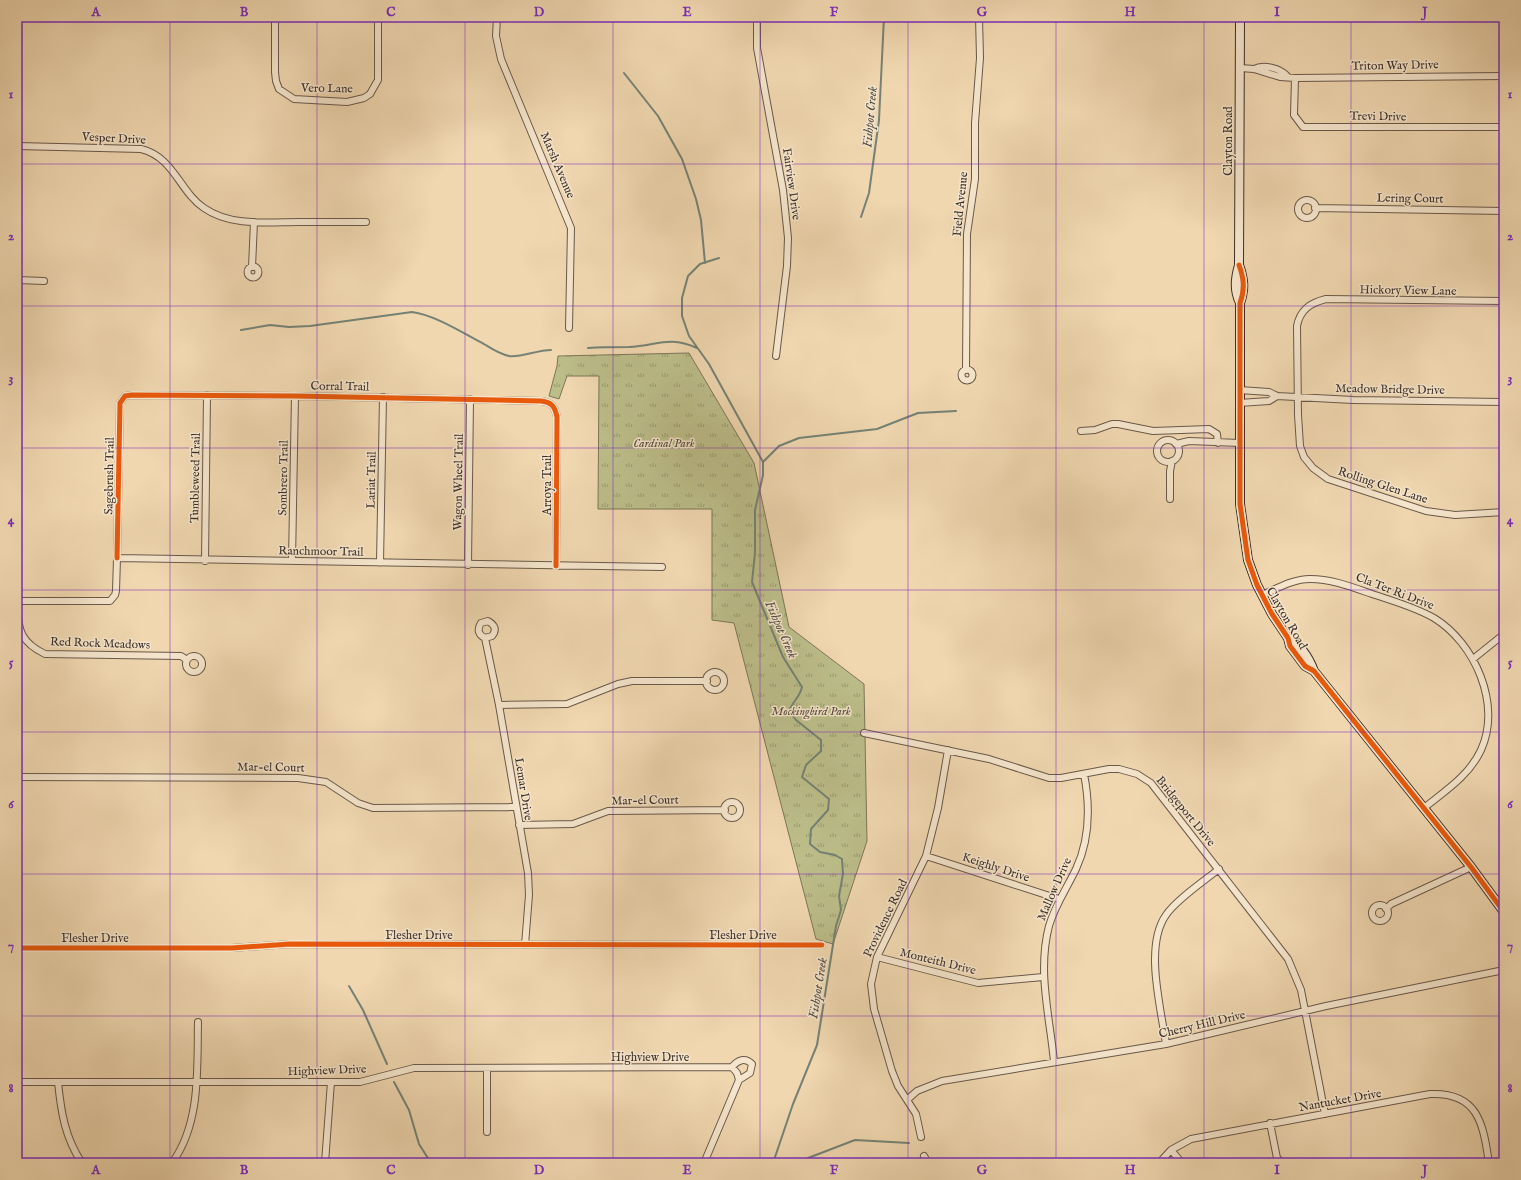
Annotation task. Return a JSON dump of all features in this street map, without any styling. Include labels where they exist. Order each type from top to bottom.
[{"type":"main road","name":"Clayton Road","points":[[1240,17],[1239,266],[1235,277],[1235,293],[1240,303],[1240,504],[1248,560],[1262,595],[1272,614],[1288,638],[1290,646],[1305,666],[1314,671],[1471,867],[1504,912]]},
{"type":"street","name":"Vero Lane","points":[[275,17],[275,72],[279,89],[294,99],[347,102],[364,98],[370,94],[378,80],[378,17]]},
{"type":"street","name":"Marsh Avenue","points":[[497,17],[496,36],[501,59],[571,228],[569,328]]},
{"type":"street","name":"Fairview Drive","points":[[757,17],[757,48],[782,182],[788,238],[787,266],[776,356]]},
{"type":"street","name":"Field Avenue","points":[[966,370],[967,234],[975,179],[975,123],[980,58],[979,17]]},
{"type":"street","name":"Triton Way Drive","points":[[1240,68],[1254,69],[1259,66],[1270,67],[1284,72],[1287,76],[1294,78],[1504,76]]},
{"type":"street","name":"Trevi Drive","points":[[1294,78],[1294,115],[1303,127],[1504,127]]},
{"type":"street","name":"Vesper Drive","points":[[17,146],[142,149],[152,152],[163,159],[196,201],[204,208],[223,217],[254,222],[366,222]]},
{"type":"street","name":"Lering Court","points":[[1315,208],[1504,211]]},
{"type":"street","points":[[252,266],[254,222]]},
{"type":"street","points":[[17,280],[44,281]]},
{"type":"street","name":"Hickory View Lane","points":[[1312,304],[1326,299],[1504,301]]},
{"type":"street","name":"Rolling Glen Lane","points":[[1312,304],[1302,311],[1297,326],[1300,446],[1304,457],[1314,468],[1328,479],[1438,513],[1467,515],[1504,512]]},
{"type":"street","name":"Meadow Bridge Drive","points":[[1239,390],[1269,392],[1277,396],[1352,400],[1504,402]]},
{"type":"street","name":"Corral Trail","points":[[124,396],[207,395],[470,399],[541,401],[548,402],[554,406]]},
{"type":"street","name":"Tumbleweed Trail","points":[[205,561],[207,395]]},
{"type":"street","name":"Sagebrush Trail","points":[[117,558],[120,403],[124,396]]},
{"type":"street","name":"Sombrero Trail","points":[[292,561],[295,396]]},
{"type":"street","name":"Meadow Bridge Drive","points":[[1239,403],[1269,401],[1277,396]]},
{"type":"street","name":"Lariat Trail","points":[[380,563],[383,397]]},
{"type":"street","name":"Wagon Wheel Trail","points":[[468,565],[470,399]]},
{"type":"street","name":"Arroya Trail","points":[[554,406],[557,418],[556,566]]},
{"type":"street","points":[[1081,431],[1096,430],[1112,424],[1153,431],[1209,429],[1218,434],[1218,443]]},
{"type":"street","points":[[1172,461],[1162,461],[1158,456],[1157,449],[1160,443],[1166,440],[1176,444],[1189,441],[1240,444]]},
{"type":"street","points":[[1170,499],[1170,471],[1172,461],[1179,453],[1176,444]]},
{"type":"street","points":[[17,601],[110,601],[115,595],[116,591],[117,558]]},
{"type":"street","name":"Ranchmoor Trail","points":[[117,558],[205,561],[662,567]]},
{"type":"street","name":"Cla Ter Ri Drive","points":[[1262,595],[1293,581],[1325,579],[1344,584],[1419,610],[1435,619],[1456,637],[1473,659],[1482,678],[1488,710],[1487,724],[1481,750],[1465,774],[1424,808]]},
{"type":"street","name":"Red Rock Meadows","points":[[17,607],[18,623],[24,639],[33,648],[45,654],[181,656],[188,660]]},
{"type":"street","points":[[1473,659],[1504,634]]},
{"type":"street","name":"Lemar Drive","points":[[485,638],[499,705],[528,873],[529,895],[525,945]]},
{"type":"street","points":[[499,705],[567,704],[618,684],[632,681],[706,681]]},
{"type":"street","name":"Bridgeport Drive","points":[[864,733],[989,759],[1049,778],[1084,774],[1109,769],[1119,769],[1137,774],[1146,780],[1219,869],[1288,959],[1301,990],[1325,1114]]},
{"type":"street","name":"Providence Road","points":[[922,1137],[916,1114],[892,1072],[872,997],[871,984],[877,957],[926,856],[938,808],[948,750]]},
{"type":"street","name":"Mallow Drive","points":[[1054,1062],[1043,977],[1049,927],[1060,899],[1076,868],[1084,841],[1089,808],[1084,774]]},
{"type":"street","name":"Mar-el Court","points":[[17,777],[298,778],[326,782],[358,803],[373,808],[516,808]]},
{"type":"street","name":"Mar-el Court","points":[[519,825],[573,824],[608,811],[725,810]]},
{"type":"street","name":"Keighly Drive","points":[[926,856],[1060,899]]},
{"type":"street","points":[[1386,909],[1391,904],[1471,867]]},
{"type":"street","points":[[1166,1044],[1154,960],[1159,931],[1162,922],[1171,909],[1219,869]]},
{"type":"street","name":"Flesher Drive","points":[[17,948],[232,948],[267,944],[822,945]]},
{"type":"street","name":"Monteith Drive","points":[[877,957],[978,982],[1043,977]]},
{"type":"street","name":"Cherry Hill Drive","points":[[907,1100],[917,1091],[942,1081],[1166,1044],[1306,1011],[1504,970]]},
{"type":"street","points":[[172,1163],[182,1147],[187,1134],[197,1082],[198,1022]]},
{"type":"street","name":"Highview Drive","points":[[17,1082],[360,1082],[414,1068],[732,1067],[742,1060],[748,1060],[752,1064],[750,1073],[739,1080],[704,1163]]},
{"type":"street","points":[[732,1067],[737,1073],[739,1080]]},
{"type":"street","points":[[487,1068],[487,1132]]},
{"type":"street","points":[[58,1082],[61,1111],[65,1128],[70,1142],[82,1163]]},
{"type":"street","points":[[325,1163],[331,1082]]},
{"type":"street","name":"Nantucket Drive","points":[[1159,1163],[1171,1150],[1191,1139],[1430,1094],[1451,1094],[1467,1102],[1474,1110],[1484,1132],[1489,1163]]},
{"type":"street","points":[[1270,1123],[1277,1158],[1283,1163]]},
{"type":"street","points":[[1171,1150],[1182,1163]]},
{"type":"street","points":[[924,1156],[928,1163]]},
{"type":"green space","points":[[689,353],[754,463],[789,627],[864,684],[867,841],[833,944],[816,939],[734,623],[712,620],[712,509],[598,509],[599,376],[567,376],[559,399],[549,396],[557,366],[558,356]]},
{"type":"waterway","name":"Fishpot Creek","points":[[861,217],[869,193],[879,120],[884,17]]},
{"type":"waterway","points":[[624,73],[658,116],[682,159],[696,199],[701,220],[705,263]]},
{"type":"waterway","name":"Fishpot Creek","points":[[719,258],[700,264],[688,276],[682,298],[682,316],[689,336],[709,364],[763,462],[763,475],[755,510],[755,553],[752,582],[783,657],[802,687],[800,694],[792,704],[789,711],[796,720],[821,740],[821,751],[806,765],[802,777],[829,799],[828,810],[811,829],[810,844],[820,852],[835,855],[842,859],[843,874],[839,896],[841,910],[836,926],[817,1045],[793,1104],[773,1163]]},
{"type":"waterway","points":[[241,330],[270,325],[289,327],[310,326],[412,312],[439,321],[505,355],[518,356],[551,350]]},
{"type":"waterway","points":[[588,348],[629,347],[663,342],[678,342],[697,348]]},
{"type":"waterway","points":[[763,462],[779,446],[799,438],[877,429],[918,413],[956,411]]},
{"type":"waterway","points":[[349,986],[363,1010],[387,1064]]},
{"type":"waterway","points":[[394,1082],[409,1110],[419,1144],[431,1163]]},
{"type":"waterway","points":[[795,1163],[855,1140],[909,1143]]},
{"type":"cycle path","points":[[1239,265],[1243,284],[1243,293],[1240,303],[1240,504],[1248,560],[1257,585],[1272,614],[1288,638],[1290,646],[1305,666],[1314,671],[1471,867],[1504,912]]},
{"type":"cycle path","points":[[117,558],[120,403],[125,396],[295,396],[541,401],[550,404],[554,408],[557,417],[556,566]]},
{"type":"cycle path","points":[[17,948],[232,948],[290,944],[822,945]]},
{"type":"park label","name":"Cardinal Park","points":[[664,443]]},
{"type":"park label","name":"Mockingbird Park","points":[[811,711]]}]
